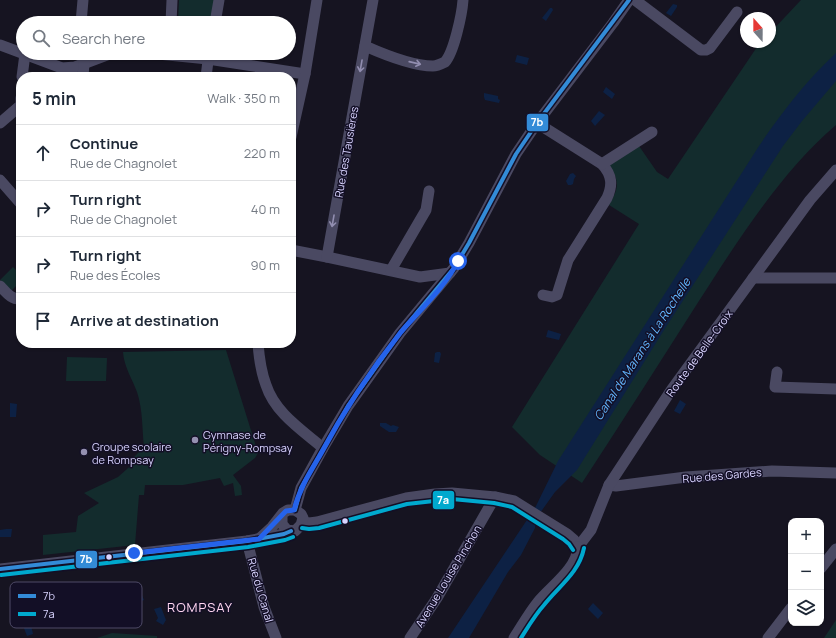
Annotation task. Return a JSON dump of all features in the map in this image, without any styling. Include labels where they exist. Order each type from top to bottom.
[{"type":"street","points":[[82,16],[83,0]]},
{"type":"street","points":[[171,16],[172,0]]},
{"type":"street","points":[[217,16],[220,0]]},
{"type":"street","points":[[296,113],[317,0]]},
{"type":"street","name":"Rue des Tausières","points":[[327,257],[373,0]]},
{"type":"street","points":[[365,46],[390,56],[417,63],[433,66],[445,62],[450,55],[462,14],[463,0]]},
{"type":"street","points":[[294,510],[302,488],[323,448],[348,406],[400,333],[436,292],[450,273],[469,243],[516,154],[537,123],[629,0]]},
{"type":"street","points":[[635,0],[701,50],[710,48],[738,12]]},
{"type":"street","points":[[0,45],[16,51]]},
{"type":"street","points":[[23,72],[24,60]]},
{"type":"street","points":[[41,60],[62,68],[75,67],[89,60]]},
{"type":"street","points":[[207,72],[208,60]]},
{"type":"street","points":[[230,60],[293,72]]},
{"type":"street","points":[[83,72],[84,63]]},
{"type":"street","points":[[296,72],[304,74]]},
{"type":"street","points":[[0,123],[16,109]]},
{"type":"street","points":[[537,123],[602,164],[610,174],[612,183],[610,191],[568,260],[557,295],[552,297],[543,295]]},
{"type":"street","points":[[602,164],[652,132]]},
{"type":"street","name":"Route de Belle-Croix","points":[[519,636],[544,594],[572,564],[578,552],[578,547],[591,530],[609,485],[672,390],[810,200],[836,170]]},
{"type":"street","points":[[0,180],[16,198]]},
{"type":"street","points":[[391,270],[426,210],[428,191]]},
{"type":"street","points":[[296,251],[420,277],[450,273]]},
{"type":"street","points":[[420,277],[430,284],[436,292]]},
{"type":"street","points":[[753,278],[836,278]]},
{"type":"street","points":[[0,286],[16,300]]},
{"type":"street","points":[[258,348],[260,365],[271,398],[286,416],[323,448]]},
{"type":"street","points":[[777,372],[775,387],[836,389]]},
{"type":"street","name":"Rue des Gardes","points":[[609,485],[616,486],[686,477],[772,471],[836,473]]},
{"type":"street","points":[[303,522],[317,522],[420,496],[446,493],[473,495],[495,497],[522,504],[571,537],[578,547]]},
{"type":"street","name":"Avenue Louise Pinchon","points":[[473,495],[485,514]]},
{"type":"street","name":"Avenue Louise Pinchon","points":[[410,638],[437,598],[495,497]]},
{"type":"street","points":[[0,569],[259,539],[284,534],[298,529],[303,522],[301,514],[294,510],[286,511],[259,539]]},
{"type":"street","points":[[282,516],[282,524],[291,531]]},
{"type":"street","name":"Rue du Canal","points":[[248,541],[264,607],[276,638]]},
{"type":"street","points":[[824,564],[836,549]]},
{"type":"street","points":[[768,638],[788,612]]},
{"type":"green space","points":[[179,0],[217,0],[214,16],[178,16]]},
{"type":"green space","points":[[801,0],[836,0],[836,125],[796,164],[760,209],[712,280],[582,483],[540,455],[512,427],[639,224],[609,205],[615,194],[617,185],[615,176],[609,165],[639,146],[657,172],[668,179],[756,48],[776,48],[776,27]]},
{"type":"green space","points":[[13,267],[16,270],[16,286],[11,291],[0,280]]},
{"type":"green space","points":[[226,350],[258,453],[255,458],[233,475],[241,486],[242,495],[235,496],[233,483],[224,486],[220,478],[183,485],[145,485],[144,495],[139,495],[135,545],[43,555],[43,535],[76,532],[78,516],[99,503],[84,493],[118,477],[136,461],[134,457],[144,447],[139,399],[127,368],[123,352]]},
{"type":"green space","points":[[67,357],[107,358],[106,381],[66,381]]},
{"type":"green space","points":[[836,620],[836,638],[824,638]]},
{"type":"green space","points":[[112,633],[157,636],[157,638],[97,638]]},
{"type":"water","points":[[673,4],[677,5],[677,7],[671,16],[666,13]]},
{"type":"water","points":[[550,8],[553,10],[546,21],[542,18]]},
{"type":"water","name":"Canal de Marans à La Rochelle","points":[[836,53],[836,81],[783,146],[664,330],[577,470],[555,492],[535,520],[535,528],[521,555],[508,572],[469,638],[448,638],[535,508],[558,461],[759,146],[795,97]]},
{"type":"water","points":[[517,55],[529,58],[527,65],[515,62]]},
{"type":"water","points":[[606,87],[615,94],[612,99],[603,92]]},
{"type":"water","points":[[484,93],[498,96],[498,99],[500,100],[499,103],[485,100]]},
{"type":"water","points":[[599,111],[605,115],[595,126],[591,121]]},
{"type":"water","points":[[573,173],[576,176],[573,184],[568,185],[566,181],[570,174]]},
{"type":"water","points":[[548,330],[561,334],[559,340],[546,337]]},
{"type":"water","points":[[440,352],[441,354],[439,363],[434,362],[435,353]]},
{"type":"water","points":[[680,400],[686,404],[680,414],[674,411]]},
{"type":"water","points":[[10,403],[17,404],[16,417],[10,417]]},
{"type":"water","points":[[380,423],[386,423],[391,426],[393,425],[399,427],[396,432],[389,432],[380,426]]},
{"type":"water","points":[[12,529],[11,537],[0,537],[0,530]]},
{"type":"water","points":[[593,603],[603,613],[598,619],[588,609]]},
{"type":"water","points":[[161,607],[166,620],[163,625],[156,621],[158,618],[154,609]]},
{"type":"water","points":[[24,628],[32,628],[33,634],[27,636]]},
{"type":"transit line","name":"7b","points":[[295,510],[301,488],[348,406],[400,333],[454,268],[469,243],[516,154],[537,123],[629,0]]},
{"type":"transit line","name":"7a","points":[[302,528],[319,528],[407,504],[452,499],[494,503],[512,507],[563,539],[573,550]]},
{"type":"transit line","name":"7b","points":[[0,569],[247,541],[284,534],[291,531]]},
{"type":"transit line","name":"7a","points":[[1,575],[248,547],[293,537]]},
{"type":"transit line","name":"7a","points":[[521,638],[541,609],[568,579],[578,565],[584,548]]},
{"type":"place","name":"Gymnase de Périgny-Rompsay","points":[[195,440]]},
{"type":"place","name":"Groupe scolaire de Rompsay","points":[[84,452]]},
{"type":"district","name":"ROMPSAY","points":[[200,607]]},
{"type":"route","points":[[134,553],[259,539],[272,527],[283,513],[288,510],[294,510],[302,488],[323,448],[348,406],[400,333],[436,292],[458,261]]}]
